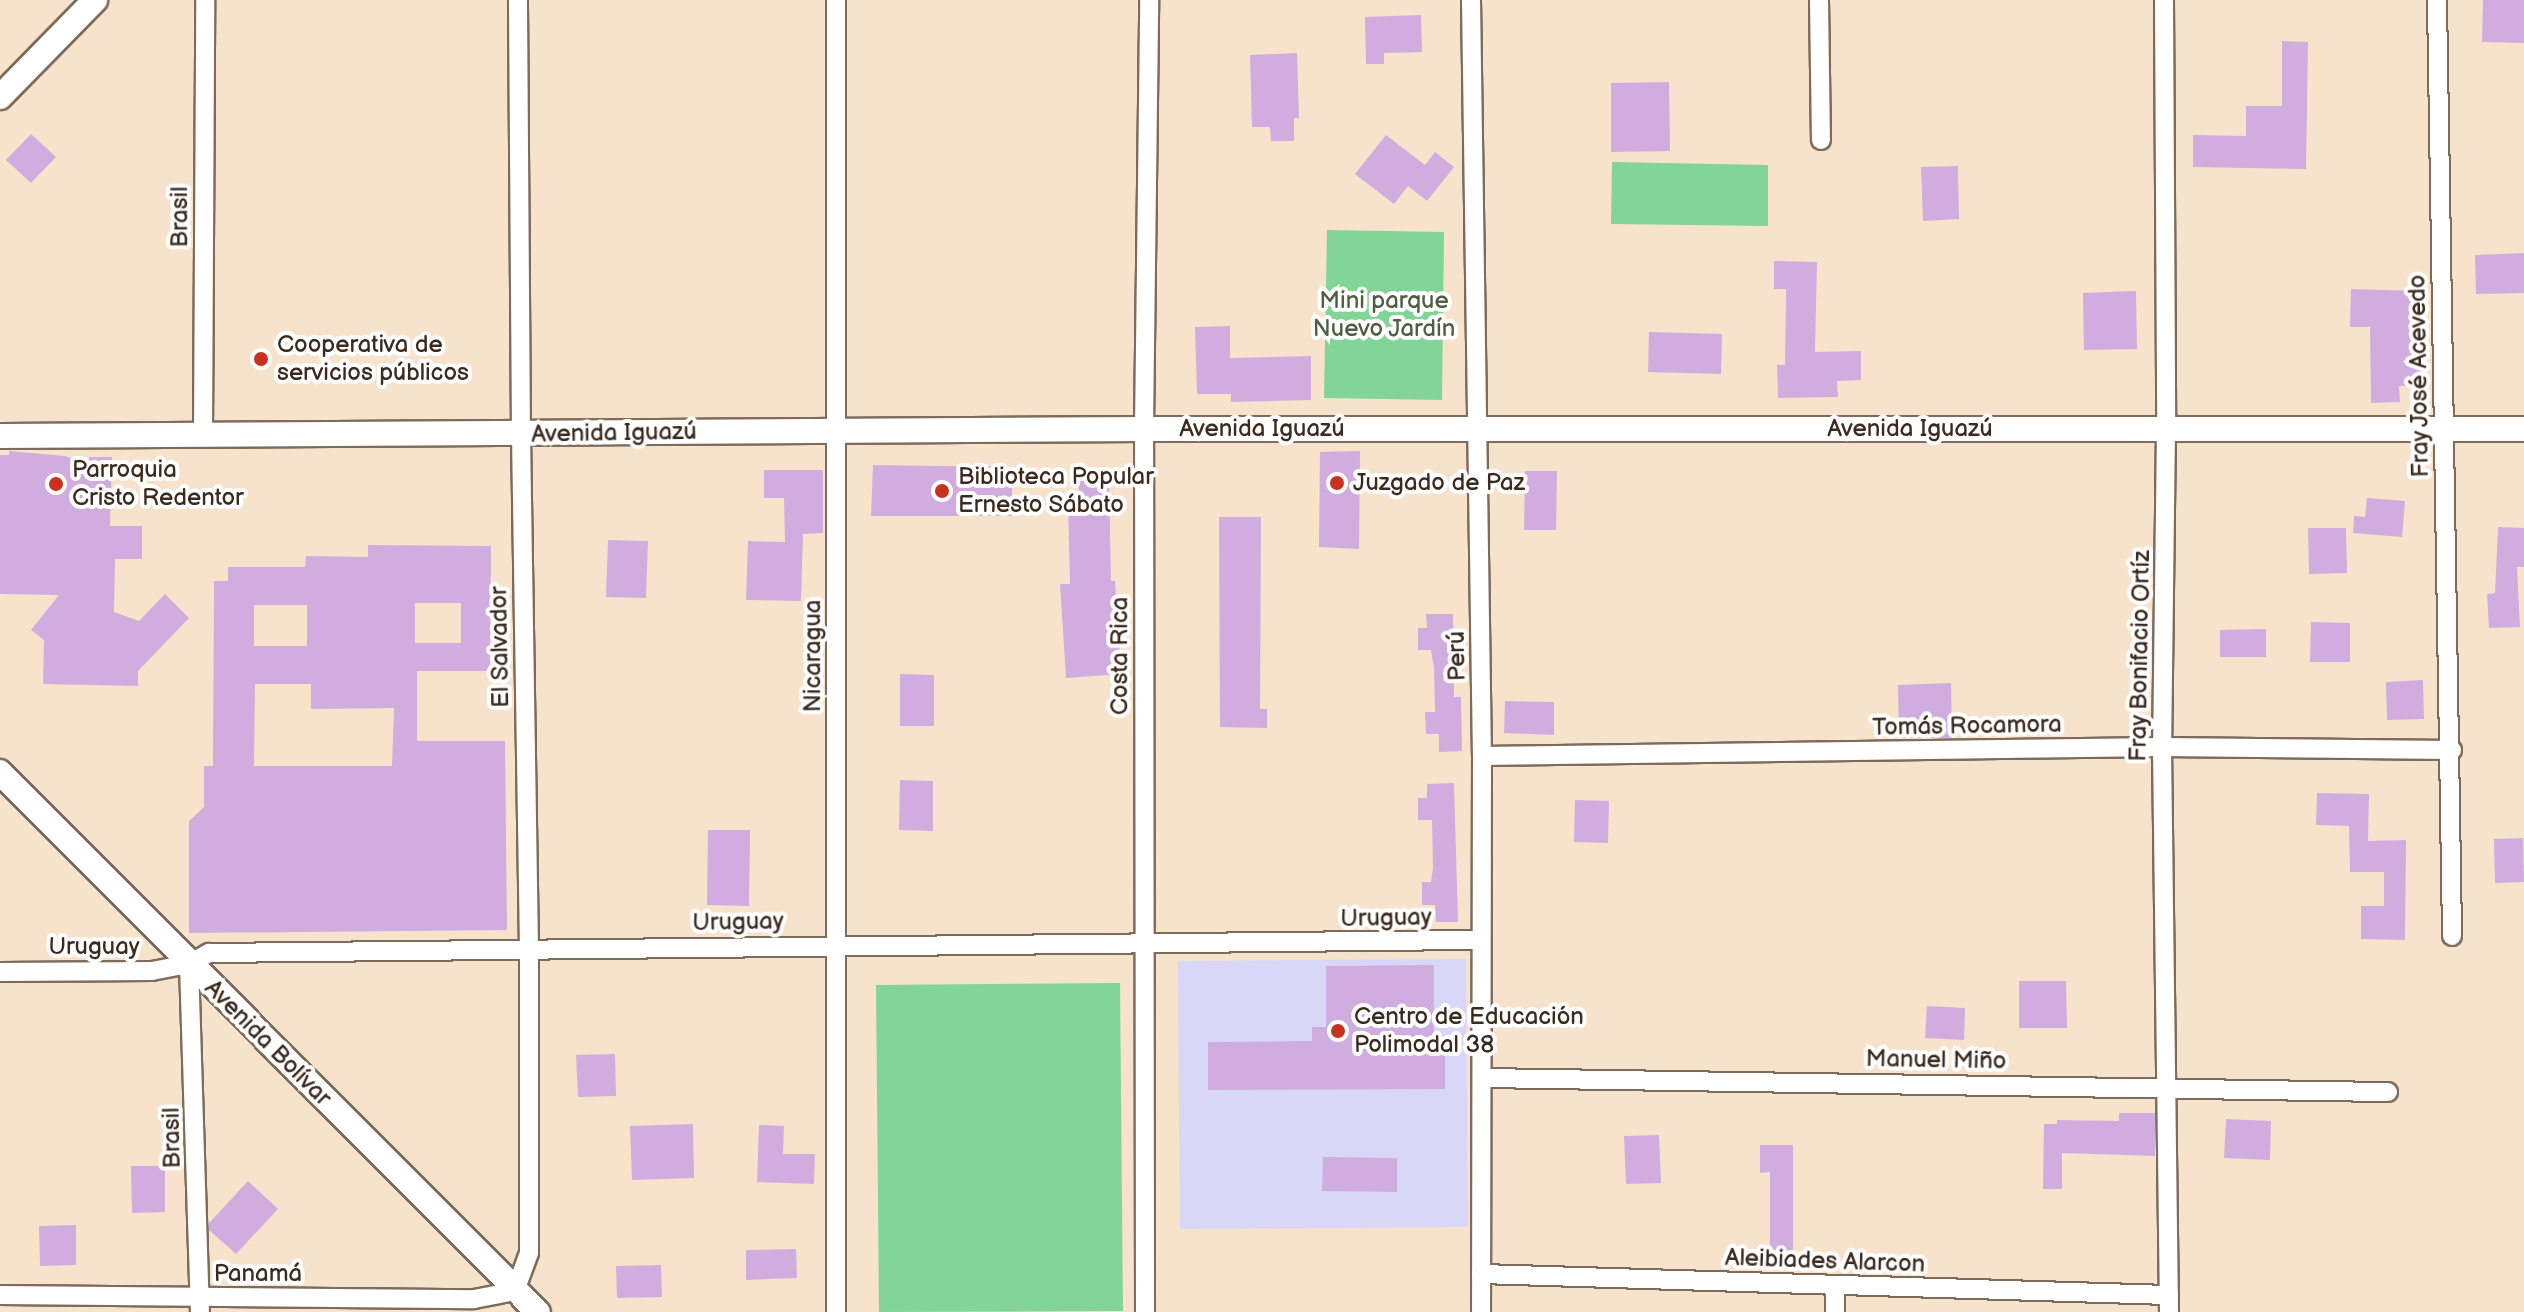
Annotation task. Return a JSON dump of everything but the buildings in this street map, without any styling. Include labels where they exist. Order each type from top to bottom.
[{"type":"main road","points":[[0,97],[95,0]]},
{"type":"main road","name":"Avenida Iguazú","points":[[0,436],[1144,429],[2524,429]]},
{"type":"main road","name":"Avenida Bolívar","points":[[0,772],[538,1312]]},
{"type":"street","name":"Brasil","points":[[203,435],[205,0]]},
{"type":"street","name":"El Salvador","points":[[515,1291],[529,1253],[529,949],[518,0]]},
{"type":"street","name":"Nicaragua","points":[[836,0],[836,1312]]},
{"type":"street","name":"Costa Rica","points":[[1145,1312],[1144,429],[1149,0]]},
{"type":"street","name":"Perú","points":[[1471,0],[1482,756],[1481,1312]]},
{"type":"street","points":[[1819,0],[1821,140]]},
{"type":"street","name":"Fray Bonifacio Ortíz","points":[[2164,0],[2166,428],[2162,747],[2169,1304]]},
{"type":"street","name":"Fray José Acevedo","points":[[2437,0],[2443,428],[2452,750],[2452,936]]},
{"type":"street","name":"Tomás Rocamora","points":[[1482,756],[2162,747],[2452,750]]},
{"type":"street","name":"Uruguay","points":[[0,972],[152,971],[189,964],[209,953],[1481,940]]},
{"type":"street","name":"Brasil","points":[[189,964],[200,1305]]},
{"type":"street","name":"Manuel Miño","points":[[1483,1078],[2388,1092]]},
{"type":"street","name":"Aleibiades Alarcon","points":[[1481,1274],[1835,1285],[2169,1304]]},
{"type":"street","points":[[1835,1285],[1835,1312]]},
{"type":"street","name":"Panamá","points":[[0,1295],[200,1305],[474,1299],[515,1291]]},
{"type":"shaded area","points":[[1466,959],[1468,1227],[1180,1229],[1178,961]]},
{"type":"green space","points":[[1612,162],[1768,165],[1768,226],[1611,224]]},
{"type":"green space","name":"Mini parque Nuevo Jardín","points":[[1327,230],[1444,232],[1442,400],[1324,398]]},
{"type":"green space","points":[[1120,983],[1123,1311],[879,1312],[876,985]]},
{"type":"place","name":"Cooperativa de servicios públicos","points":[[261,359]]},
{"type":"place","name":"Juzgado de Paz","points":[[1337,483]]},
{"type":"place","name":"Parroquia Cristo Redentor","points":[[56,484]]},
{"type":"place","name":"Biblioteca Popular Ernesto Sábato","points":[[942,491]]},
{"type":"place","name":"Centro de Educación Polimodal 38","points":[[1338,1031]]}]
